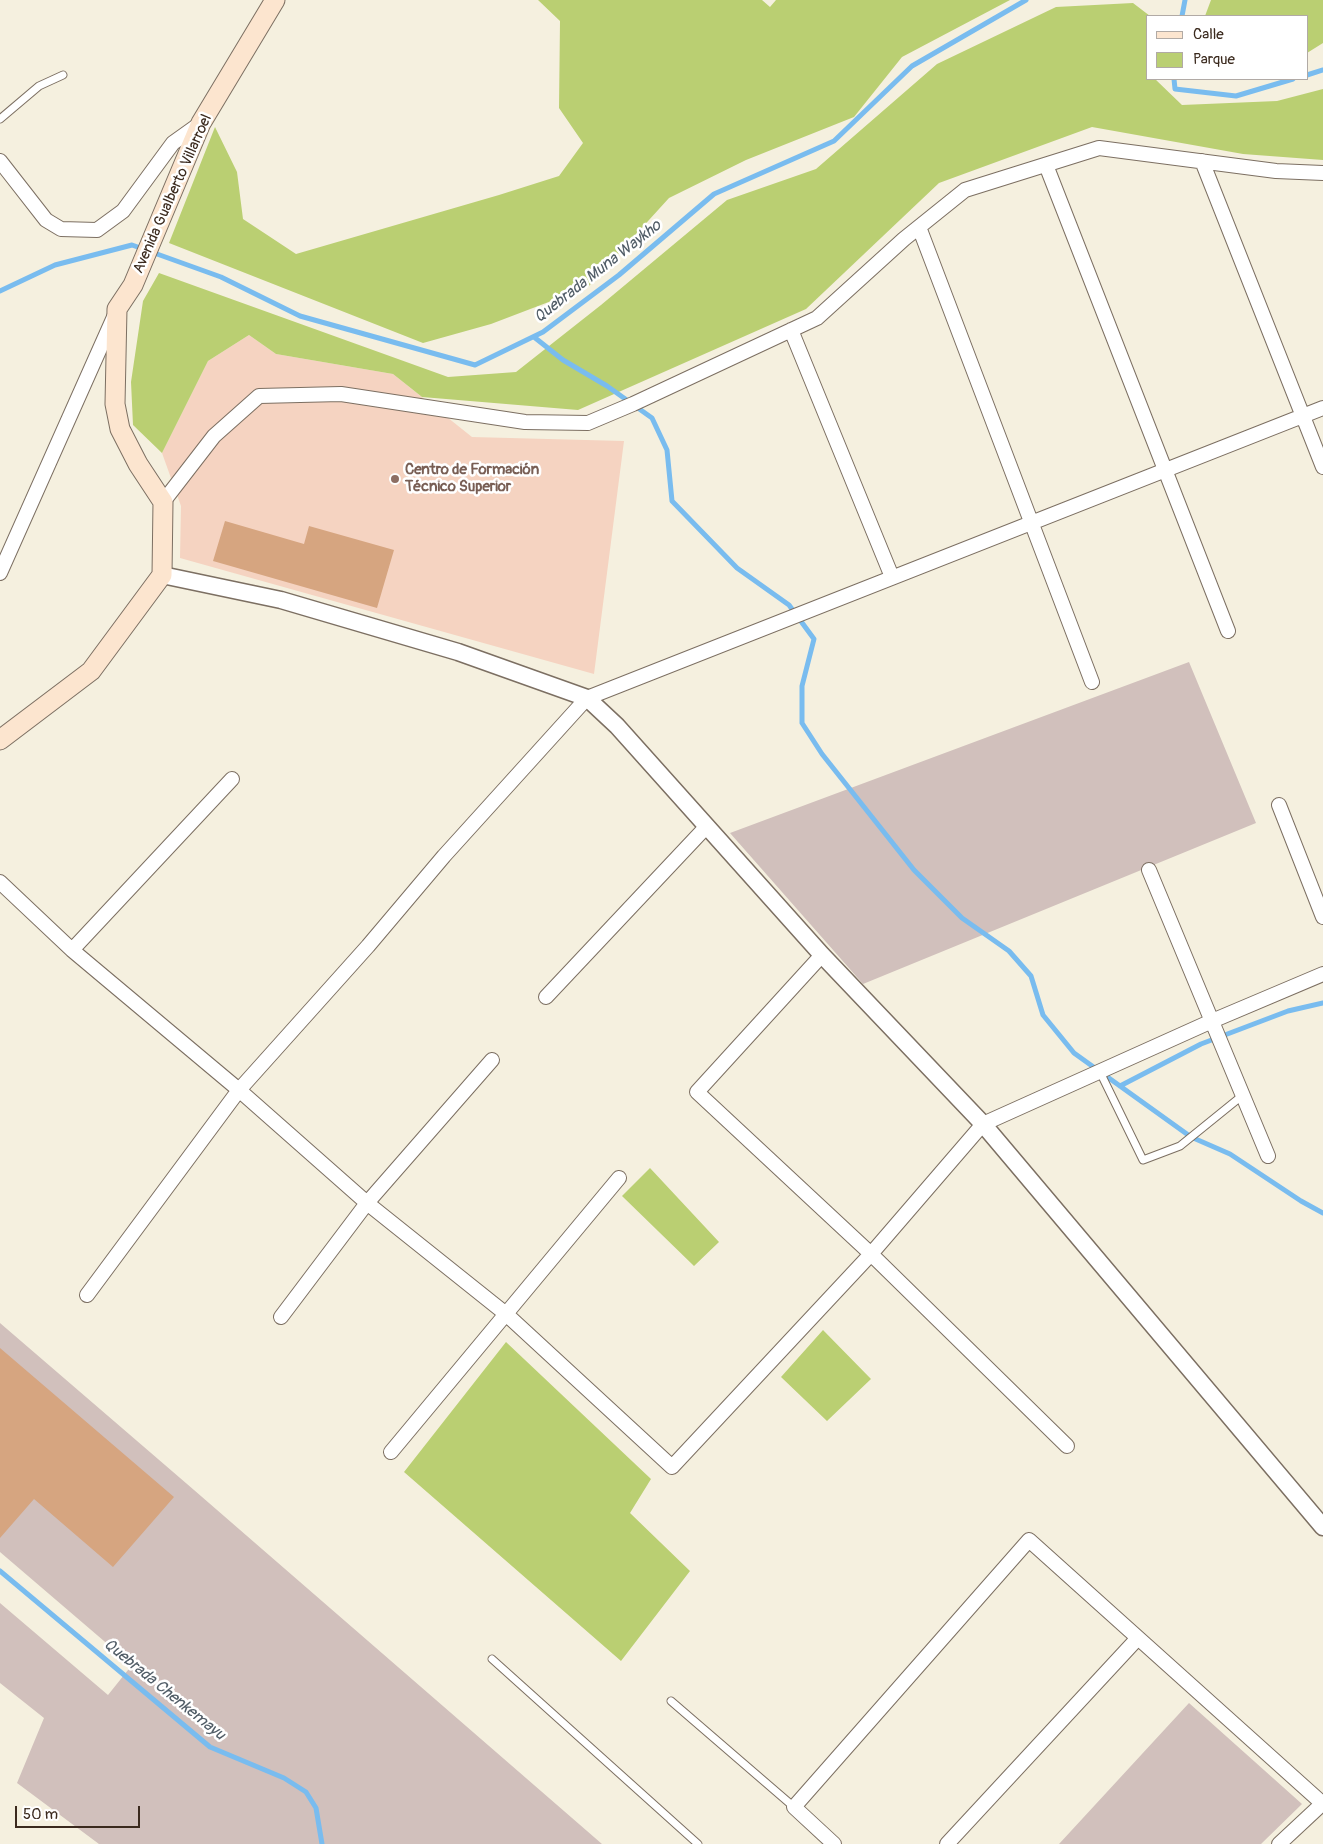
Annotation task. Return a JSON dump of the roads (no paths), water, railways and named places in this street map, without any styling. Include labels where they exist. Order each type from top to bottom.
[{"type":"main road","name":"Avenida Gualberto Villarroel","points":[[117,309],[133,285],[201,123],[275,0]]},
{"type":"main road","points":[[0,740],[91,671],[162,575],[163,502],[138,464],[120,429],[114,404],[117,309]]},
{"type":"street","points":[[0,161],[46,220],[62,230],[97,230],[123,211],[173,143],[201,123]]},
{"type":"street","points":[[163,502],[214,436],[259,396],[341,394],[525,422],[588,422],[633,404],[817,318],[919,227],[964,190],[1099,148],[1276,171],[1323,173]]},
{"type":"street","points":[[1202,161],[1323,467]]},
{"type":"street","points":[[1046,165],[1228,631]]},
{"type":"street","points":[[919,227],[1092,682]]},
{"type":"street","points":[[0,574],[117,309]]},
{"type":"street","points":[[790,330],[892,578]]},
{"type":"street","points":[[87,1295],[239,1090],[368,946],[444,856],[587,698],[1323,408]]},
{"type":"street","points":[[162,575],[300,605],[458,652],[587,698],[617,726],[822,955],[983,1124],[1323,1527]]},
{"type":"street","points":[[72,950],[232,780]]},
{"type":"street","points":[[1279,805],[1323,917]]},
{"type":"street","points":[[546,998],[707,826]]},
{"type":"street","points":[[1149,870],[1268,1156]]},
{"type":"street","points":[[0,882],[72,950],[239,1090],[367,1203],[506,1314],[672,1467],[871,1254],[983,1124],[1212,1021],[1323,974]]},
{"type":"street","points":[[822,955],[697,1092],[871,1254],[1067,1446]]},
{"type":"street","points":[[281,1317],[367,1203],[492,1060]]},
{"type":"street","points":[[391,1452],[619,1178]]},
{"type":"street","points":[[834,1844],[794,1807],[1029,1540],[1137,1639],[1322,1803],[1279,1844]]},
{"type":"street","points":[[947,1844],[1137,1639]]},
{"type":"lane","points":[[0,119],[39,86],[63,75]]},
{"type":"lane","points":[[1100,1072],[1143,1160],[1180,1146],[1243,1095]]},
{"type":"lane","points":[[492,1659],[698,1844]]},
{"type":"lane","points":[[671,1701],[794,1807]]},
{"type":"waterway","name":"Quebrada Muna Waykho","points":[[0,291],[55,265],[132,245],[221,277],[300,316],[475,365],[543,332],[619,275],[714,194],[834,141],[912,66],[1026,0]]},
{"type":"waterway","name":"Quebrada Muna Waykho","points":[[1182,15],[1185,0]]},
{"type":"waterway","name":"Quebrada Muna Waykho","points":[[1308,75],[1323,70]]},
{"type":"waterway","name":"Quebrada Muna Waykho","points":[[1174,80],[1175,89],[1236,96],[1290,80]]},
{"type":"waterway","points":[[534,337],[563,360],[607,386],[652,418],[667,450],[672,501],[737,568],[789,605],[814,639],[802,686],[802,723],[822,754],[914,870],[962,918],[1009,951],[1031,976],[1043,1015],[1074,1053],[1191,1137],[1230,1154],[1301,1201],[1323,1213]]},
{"type":"waterway","points":[[1120,1086],[1201,1044],[1288,1011],[1323,1003]]},
{"type":"waterway","name":"Quebrada Chenkemayu","points":[[0,1571],[210,1747],[284,1778],[306,1792],[316,1808],[322,1844]]},
{"type":"place","name":"Centro de Formación Técnico Superior","points":[[395,479]]}]
